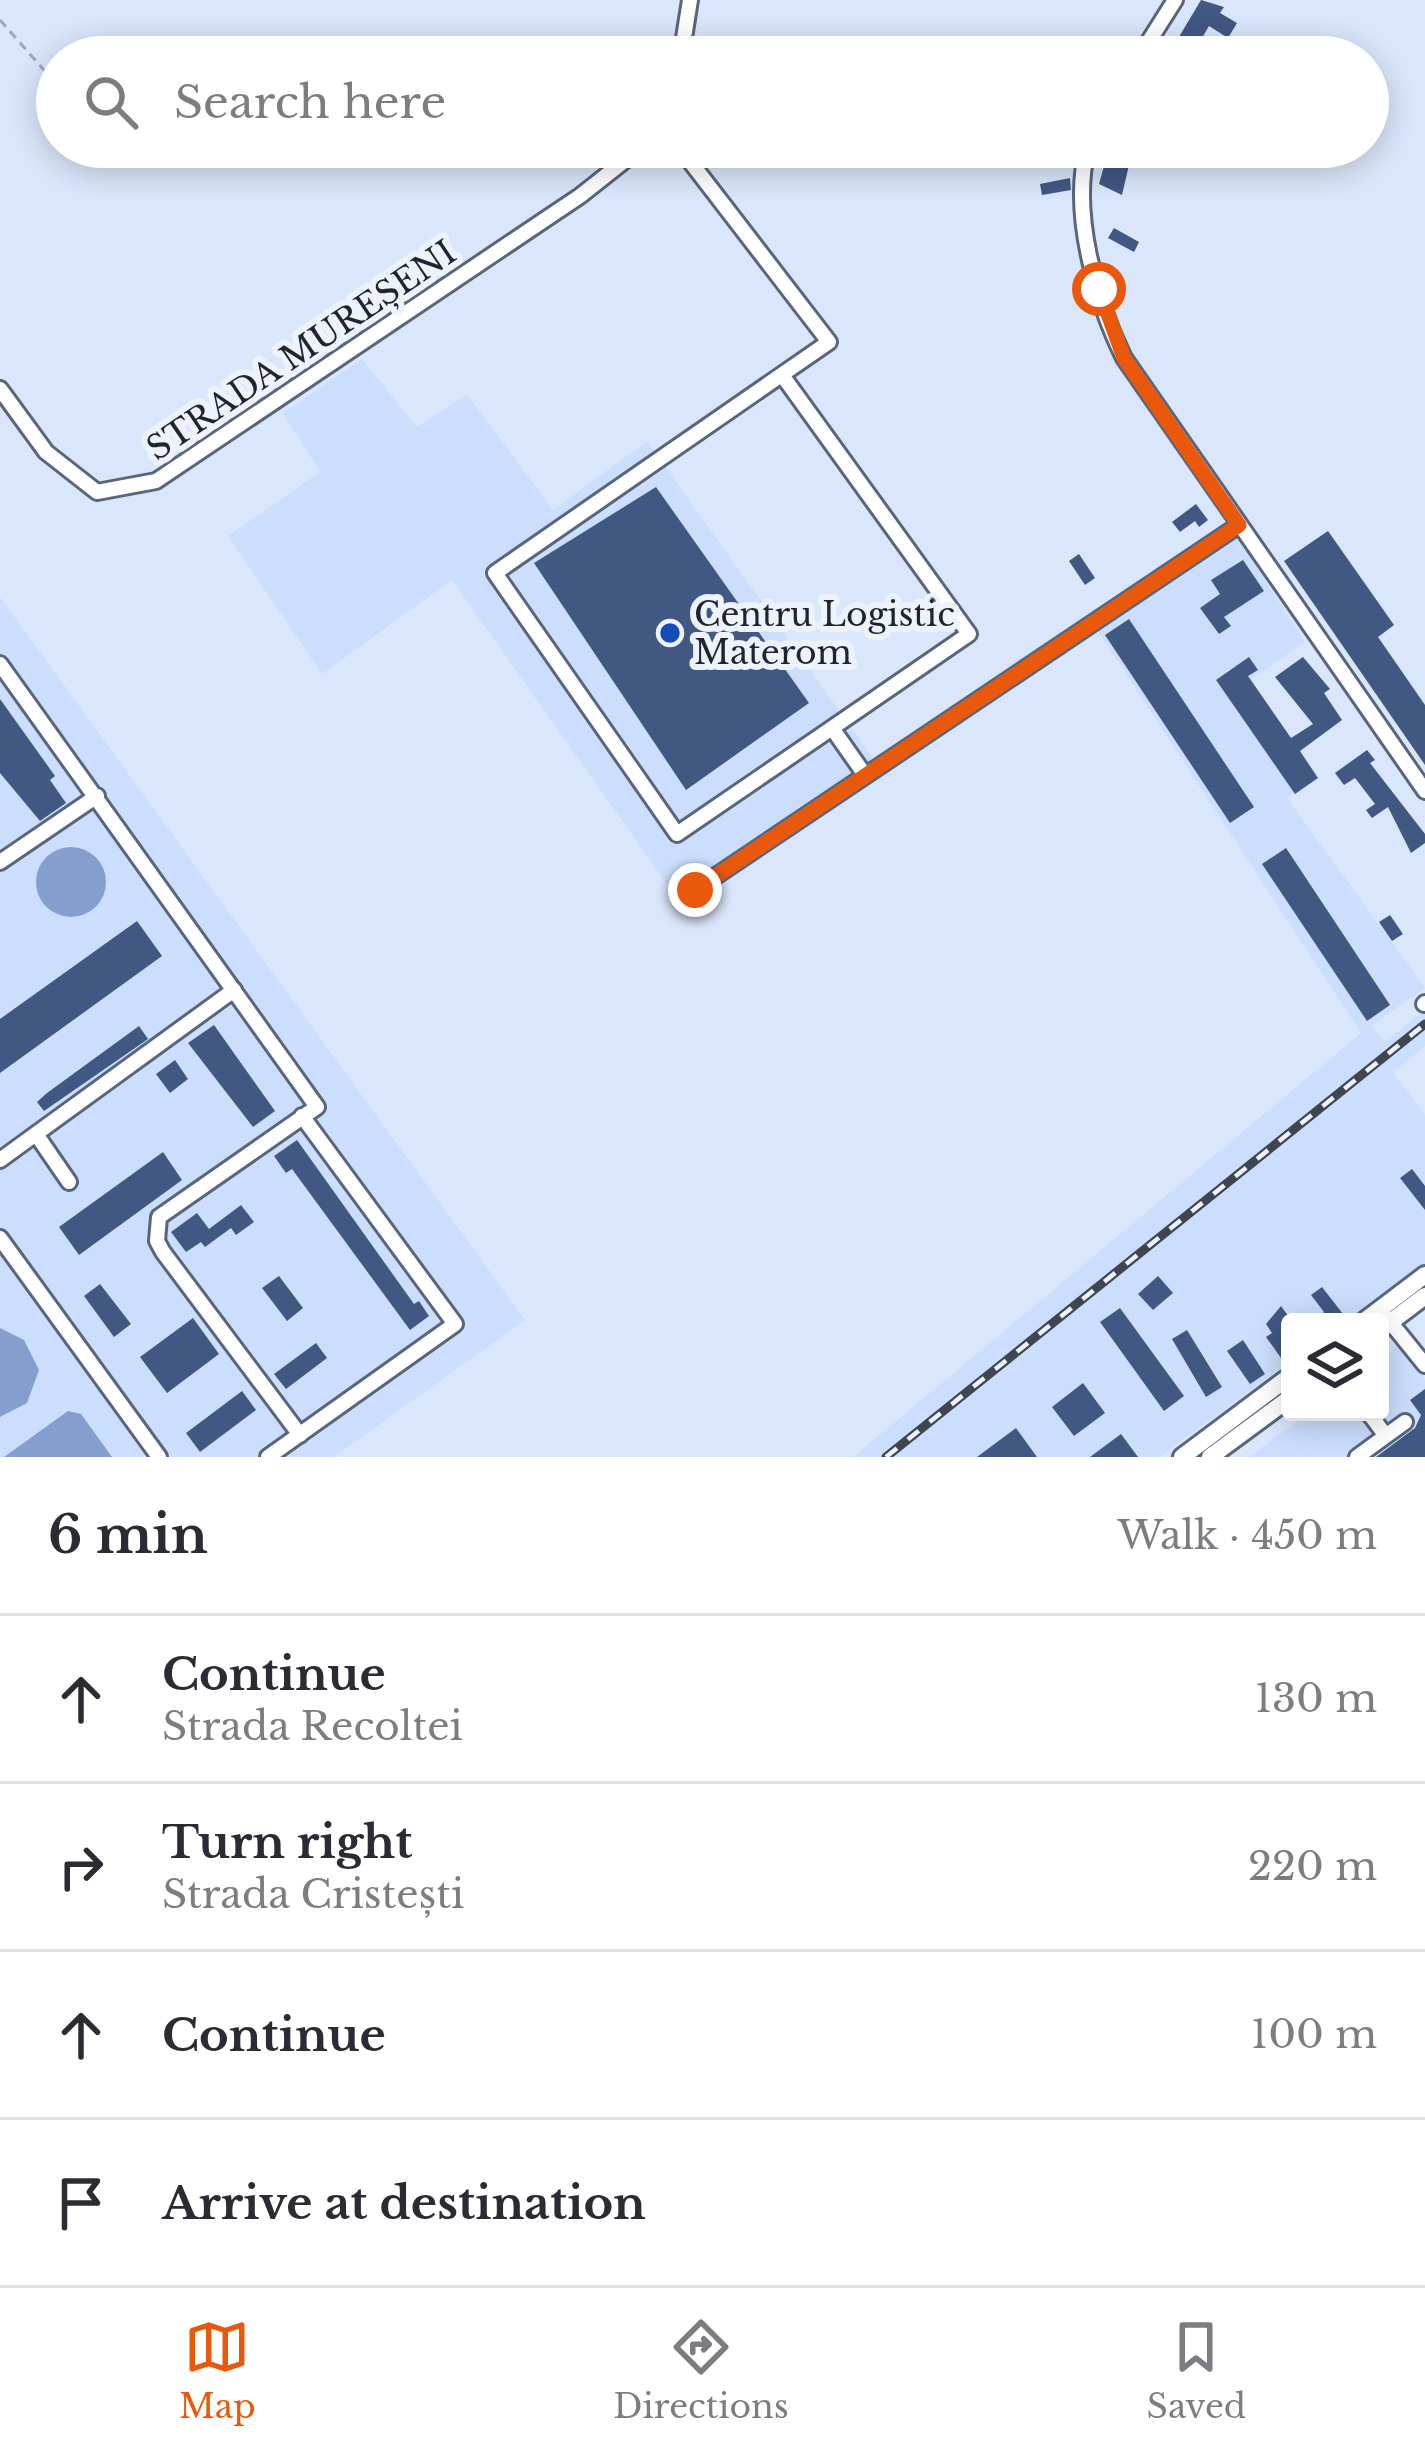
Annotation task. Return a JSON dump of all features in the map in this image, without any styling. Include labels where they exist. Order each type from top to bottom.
[{"type":"main road","points":[[1389,1314],[1425,1275]]},
{"type":"main road","points":[[1389,1316],[1425,1295]]},
{"type":"main road","points":[[1182,1457],[1281,1383]]},
{"type":"main road","points":[[1210,1457],[1281,1405]]},
{"type":"street","points":[[684,36],[690,0]]},
{"type":"street","points":[[1152,36],[1175,0]]},
{"type":"street","name":"STRADA MUREȘENI","points":[[0,389],[46,452],[97,492],[156,481],[615,168]]},
{"type":"street","points":[[696,168],[829,342],[495,572],[677,834],[969,634],[782,375]]},
{"type":"street","points":[[1087,168],[1084,206],[1109,327],[1124,358],[1425,791]]},
{"type":"street","points":[[695,890],[1239,525]]},
{"type":"street","points":[[0,664],[317,1106],[159,1217],[155,1229],[163,1252],[300,1435]]},
{"type":"street","points":[[832,728],[866,775]]},
{"type":"street","points":[[0,862],[97,796]]},
{"type":"street","points":[[0,1160],[234,990]]},
{"type":"street","points":[[268,1457],[455,1324],[302,1117]]},
{"type":"street","points":[[35,1134],[69,1182]]},
{"type":"street","points":[[0,1238],[159,1457]]},
{"type":"street","points":[[1389,1326],[1425,1365]]},
{"type":"street","points":[[1375,1421],[1386,1436]]},
{"type":"street","points":[[1357,1457],[1405,1422]]},
{"type":"path","points":[[0,20],[36,61]]},
{"type":"shaded area","points":[[362,359],[417,427],[467,394],[553,510],[647,441],[882,771],[681,904],[452,580],[322,674],[228,536],[320,472],[283,413]]},
{"type":"shaded area","points":[[1234,532],[1305,642],[1249,681],[1316,776],[1287,798],[1425,988],[1371,1026],[1385,1042],[1425,1010],[1425,1046],[1393,1073],[1425,1115],[1425,1265],[1358,1313],[1281,1313],[1281,1369],[1159,1457],[853,1457],[1361,1033],[1094,625]]},
{"type":"shaded area","points":[[0,597],[525,1320],[334,1457],[0,1457]]},
{"type":"shaded area","points":[[71,847],[96,857],[106,882],[96,907],[71,917],[46,907],[36,882],[46,857]]},
{"type":"shaded area","points":[[0,1328],[24,1340],[39,1370],[27,1403],[0,1417]]},
{"type":"shaded area","points":[[1399,1345],[1425,1380],[1425,1457],[1249,1457],[1297,1421],[1389,1421],[1389,1352]]},
{"type":"shaded area","points":[[68,1411],[81,1414],[112,1457],[4,1457]]},
{"type":"building","points":[[1201,0],[1224,7],[1220,13],[1237,23],[1229,36],[1209,26],[1203,36],[1180,36]]},
{"type":"building","points":[[1103,168],[1128,168],[1122,195],[1099,184]]},
{"type":"building","points":[[1070,178],[1071,190],[1042,195],[1040,184]]},
{"type":"building","points":[[1114,228],[1139,242],[1134,252],[1108,238]]},
{"type":"building","name":"Centru Logistic Materom","points":[[656,487],[809,703],[686,790],[534,563]]},
{"type":"building","points":[[1196,504],[1208,520],[1199,527],[1195,521],[1180,532],[1172,522]]},
{"type":"building","points":[[1328,531],[1394,625],[1378,637],[1425,705],[1425,765],[1284,561]]},
{"type":"building","points":[[1079,554],[1095,578],[1085,585],[1069,561]]},
{"type":"building","points":[[1243,560],[1264,591],[1224,617],[1231,626],[1219,634],[1200,608],[1220,594],[1211,580]]},
{"type":"building","points":[[1129,619],[1254,807],[1230,823],[1105,635]]},
{"type":"building","points":[[1249,657],[1258,670],[1248,676],[1291,738],[1313,724],[1275,677],[1303,657],[1330,689],[1324,693],[1342,720],[1300,751],[1318,778],[1295,794],[1216,680]]},
{"type":"building","points":[[0,699],[55,776],[50,780],[66,803],[40,821],[0,773]]},
{"type":"building","points":[[1367,750],[1375,760],[1370,763],[1425,834],[1425,843],[1411,853],[1388,807],[1372,818],[1366,810],[1375,804],[1355,778],[1344,785],[1335,773]]},
{"type":"building","points":[[1286,848],[1390,1005],[1367,1021],[1262,864]]},
{"type":"building","points":[[1390,915],[1403,934],[1392,941],[1379,922]]},
{"type":"building","points":[[137,921],[162,956],[0,1073],[0,1019]]},
{"type":"building","points":[[214,1025],[275,1111],[253,1127],[188,1043]]},
{"type":"building","points":[[139,1026],[148,1039],[44,1111],[37,1102],[47,1093]]},
{"type":"building","points":[[175,1060],[188,1079],[170,1093],[156,1074]]},
{"type":"building","points":[[297,1140],[414,1304],[419,1301],[429,1316],[410,1330],[292,1169],[286,1173],[274,1156]]},
{"type":"building","points":[[163,1152],[182,1180],[79,1255],[59,1227]]},
{"type":"building","points":[[1412,1169],[1425,1186],[1425,1210],[1400,1178]]},
{"type":"building","points":[[241,1205],[254,1222],[236,1235],[231,1228],[205,1247],[201,1242],[186,1252],[171,1232],[197,1213],[209,1229]]},
{"type":"building","points":[[279,1276],[303,1308],[287,1321],[262,1288]]},
{"type":"building","points":[[1158,1276],[1173,1293],[1153,1310],[1138,1294]]},
{"type":"building","points":[[100,1284],[131,1324],[114,1337],[84,1296]]},
{"type":"building","points":[[1322,1287],[1342,1313],[1323,1313],[1311,1295]]},
{"type":"building","points":[[1281,1306],[1286,1313],[1281,1313],[1281,1358],[1266,1337],[1272,1333],[1266,1324]]},
{"type":"building","points":[[1120,1308],[1184,1396],[1164,1411],[1100,1322]]},
{"type":"building","points":[[193,1318],[219,1354],[167,1393],[140,1357]]},
{"type":"building","points":[[1187,1330],[1222,1387],[1206,1397],[1172,1339]]},
{"type":"building","points":[[1243,1340],[1265,1374],[1250,1384],[1227,1351]]},
{"type":"building","points":[[316,1343],[327,1358],[286,1389],[274,1374]]},
{"type":"building","points":[[1083,1383],[1105,1413],[1074,1436],[1052,1407]]},
{"type":"building","points":[[1425,1389],[1425,1457],[1376,1457],[1415,1428],[1421,1415],[1410,1400]]},
{"type":"building","points":[[242,1391],[256,1410],[200,1452],[186,1433]]},
{"type":"building","points":[[1016,1428],[1037,1457],[977,1457]]},
{"type":"building","points":[[1121,1434],[1138,1457],[1090,1457]]},
{"type":"railway","points":[[886,1457],[1425,1024]]},
{"type":"place","name":"Centru Logistic Materom","points":[[670,633]]},
{"type":"route","points":[[695,890],[1239,525],[1124,358],[1099,289]]}]
